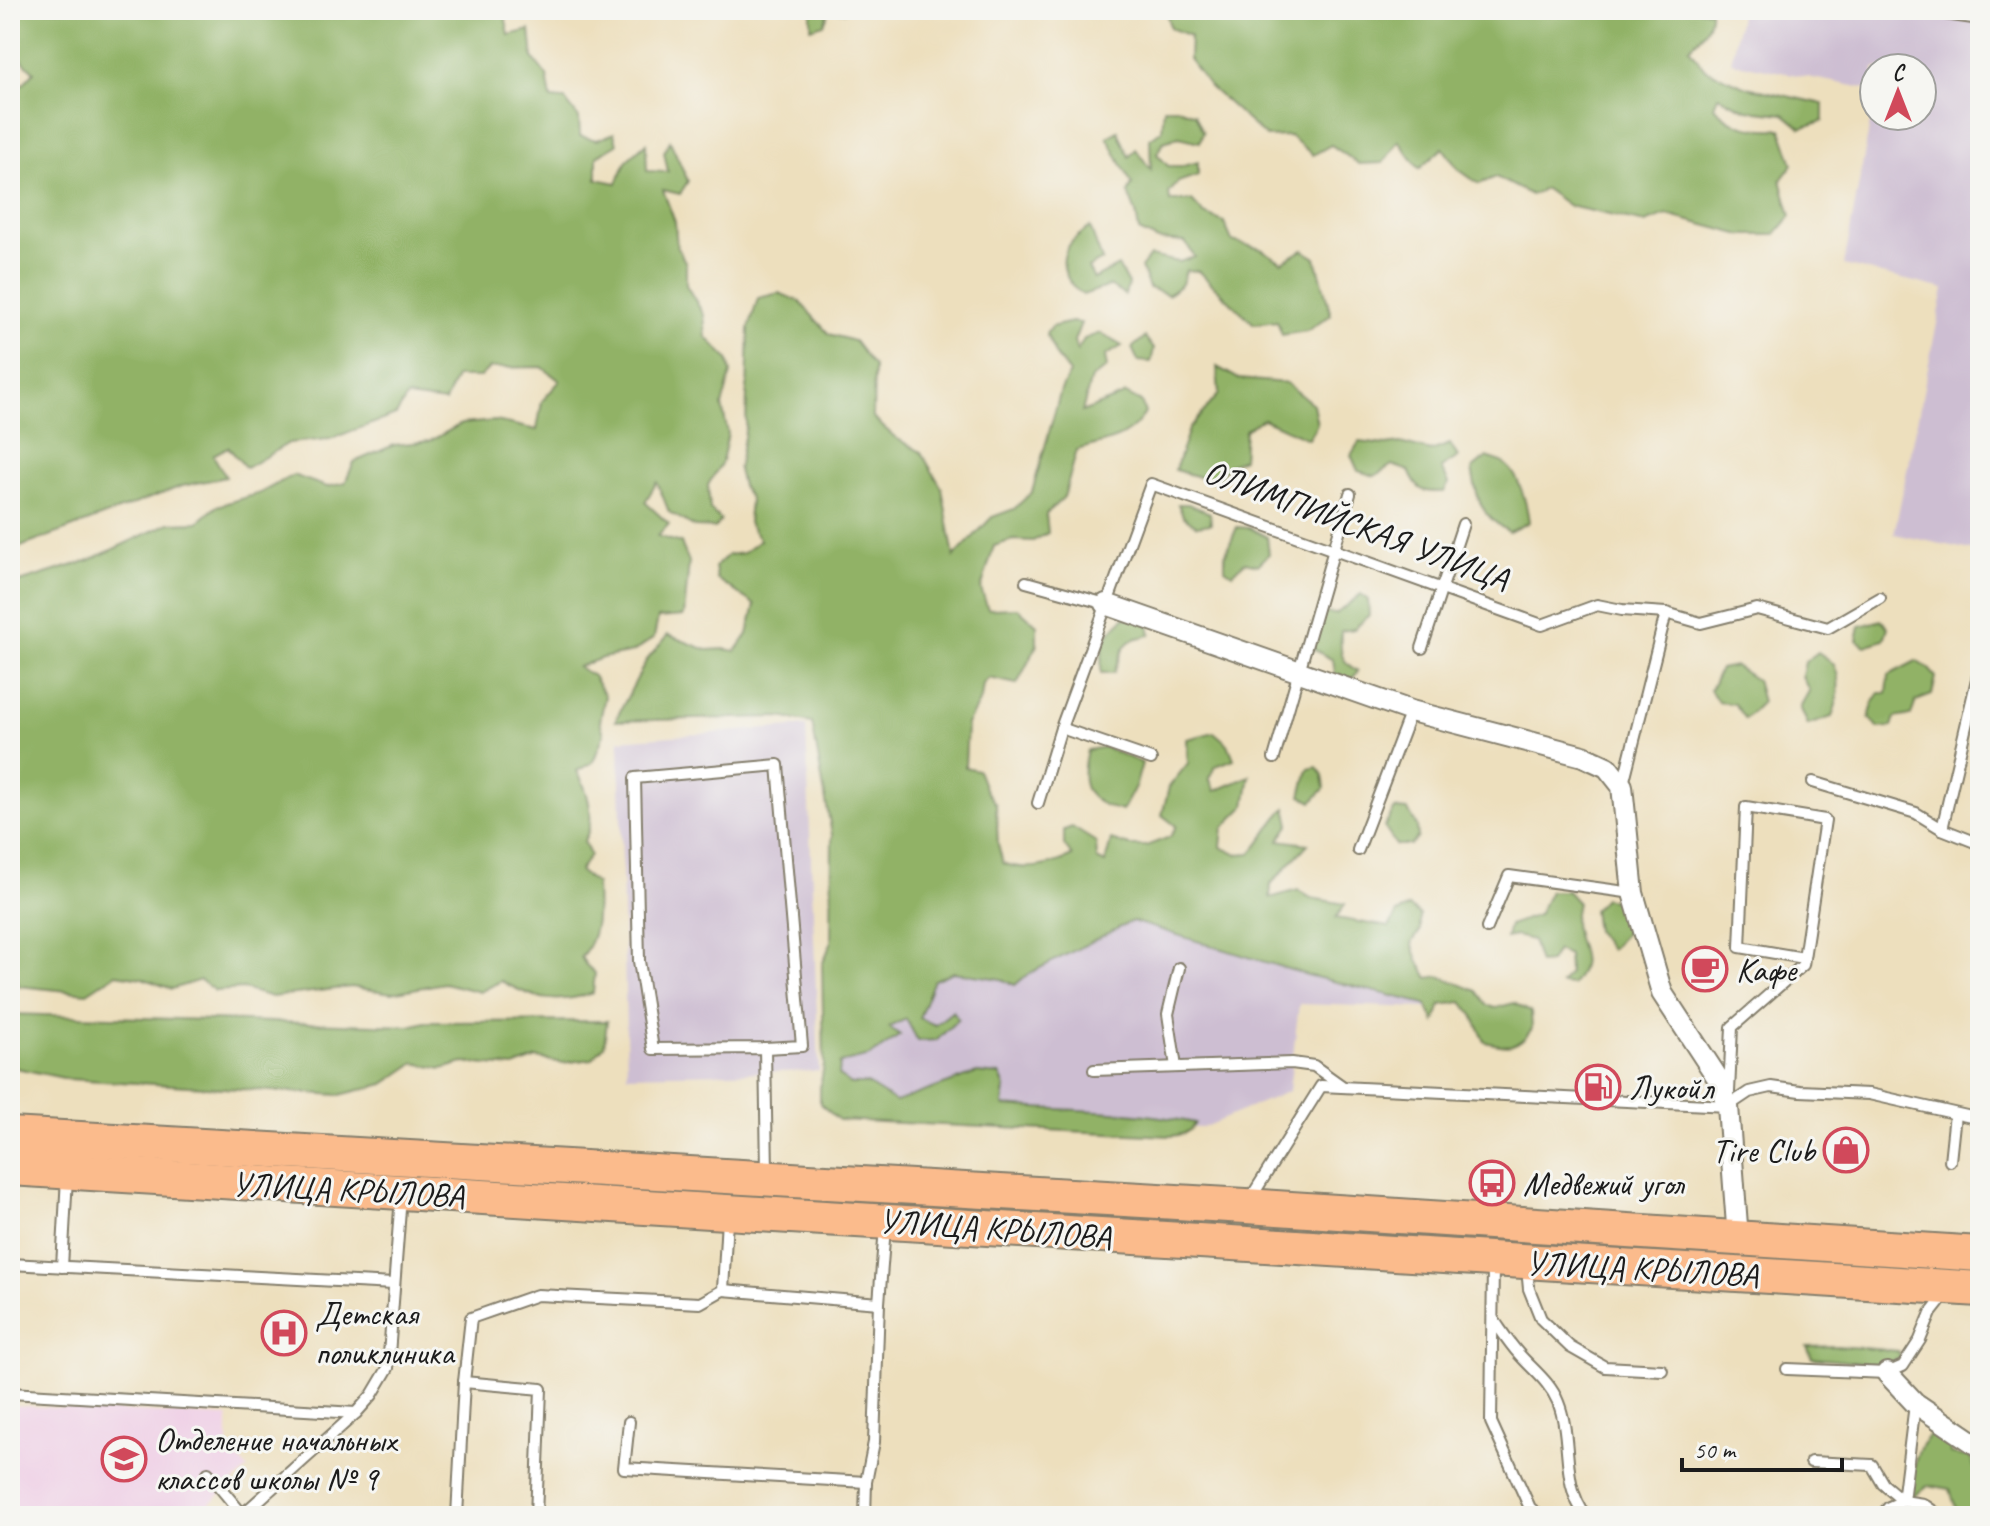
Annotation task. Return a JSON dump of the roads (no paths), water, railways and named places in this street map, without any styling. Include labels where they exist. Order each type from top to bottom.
[{"type":"main road","name":"УЛИЦА КРЫЛОВА","points":[[10,1135],[1246,1206],[1980,1254]]},
{"type":"main road","name":"УЛИЦА КРЫЛОВА","points":[[10,1168],[1966,1288]]},
{"type":"main road","points":[[766,1214],[767,1178]]},
{"type":"street","points":[[1106,604],[1298,674],[1411,711],[1583,756],[1607,767],[1622,786],[1633,893],[1662,993],[1717,1077],[1728,1106],[1738,1239]]},
{"type":"street","points":[[1887,1373],[1915,1403],[1980,1447]]},
{"type":"lane","points":[[1917,10],[1980,19]]},
{"type":"lane","name":"ОЛИМПИЙСКАЯ УЛИЦА","points":[[1038,803],[1061,728],[1151,484],[1542,625],[1597,605],[1666,613],[1701,623],[1757,609],[1828,628],[1880,598]]},
{"type":"lane","points":[[1274,758],[1350,494]]},
{"type":"lane","points":[[1422,648],[1463,524]]},
{"type":"lane","points":[[1026,582],[1106,604]]},
{"type":"lane","points":[[1622,786],[1666,613]]},
{"type":"lane","points":[[1942,829],[1980,666]]},
{"type":"lane","points":[[1358,850],[1411,711]]},
{"type":"lane","points":[[1061,728],[1151,759]]},
{"type":"lane","points":[[778,765],[802,1046],[765,1048],[653,1049],[639,961],[635,778],[778,765]]},
{"type":"lane","points":[[1813,782],[1916,813],[1942,829],[1980,844]]},
{"type":"lane","points":[[1728,1106],[1732,1027],[1803,965],[1825,820],[1746,807],[1740,947],[1804,958]]},
{"type":"lane","points":[[1487,928],[1509,876],[1633,893]]},
{"type":"lane","points":[[1176,1067],[1168,1014],[1179,968]]},
{"type":"lane","points":[[765,1048],[767,1178]]},
{"type":"lane","points":[[1094,1070],[1292,1063],[1314,1066],[1344,1087]]},
{"type":"lane","points":[[1246,1206],[1321,1086],[1728,1106],[1749,1092],[1771,1087],[1869,1094],[1980,1119]]},
{"type":"lane","points":[[1950,1161],[1955,1114]]},
{"type":"lane","points":[[62,1267],[68,1172]]},
{"type":"lane","points":[[208,1473],[242,1515],[372,1395],[388,1368],[401,1192]]},
{"type":"lane","points":[[723,1290],[727,1211]]},
{"type":"lane","points":[[865,1516],[866,1482],[874,1442],[879,1303],[886,1221]]},
{"type":"lane","points":[[1493,1260],[1491,1422],[1530,1508],[1540,1516]]},
{"type":"lane","points":[[1527,1262],[1529,1289],[1541,1319],[1570,1347],[1605,1367],[1662,1370]]},
{"type":"lane","points":[[10,1264],[394,1284]]},
{"type":"lane","points":[[1787,1369],[1887,1373],[1903,1366],[1920,1340],[1931,1313],[1966,1288]]},
{"type":"lane","points":[[457,1516],[464,1382],[471,1318],[537,1295],[700,1303],[723,1290],[879,1303]]},
{"type":"lane","points":[[1493,1318],[1518,1353],[1548,1383],[1558,1401],[1564,1419],[1567,1470],[1578,1506],[1586,1516]]},
{"type":"lane","points":[[464,1382],[541,1389],[536,1516]]},
{"type":"lane","points":[[10,1393],[356,1413]]},
{"type":"lane","points":[[1903,1501],[1915,1403]]},
{"type":"lane","points":[[629,1422],[624,1468],[866,1482]]},
{"type":"lane","points":[[1811,1462],[1872,1465],[1883,1484],[1903,1501]]},
{"type":"lane","points":[[1881,1516],[1889,1507],[1903,1501],[1923,1504],[1940,1516]]},
{"type":"place","name":"Кафе","points":[[1705,969]]},
{"type":"place","name":"Лукойл","points":[[1598,1087]]},
{"type":"place","name":"Tire Club","points":[[1846,1150]]},
{"type":"place","name":"Медвежий угол","points":[[1492,1183]]},
{"type":"place","name":"Детская поликлиника","points":[[284,1333]]},
{"type":"place","name":"Отделение начальных классов школы № 9","points":[[124,1459]]}]
